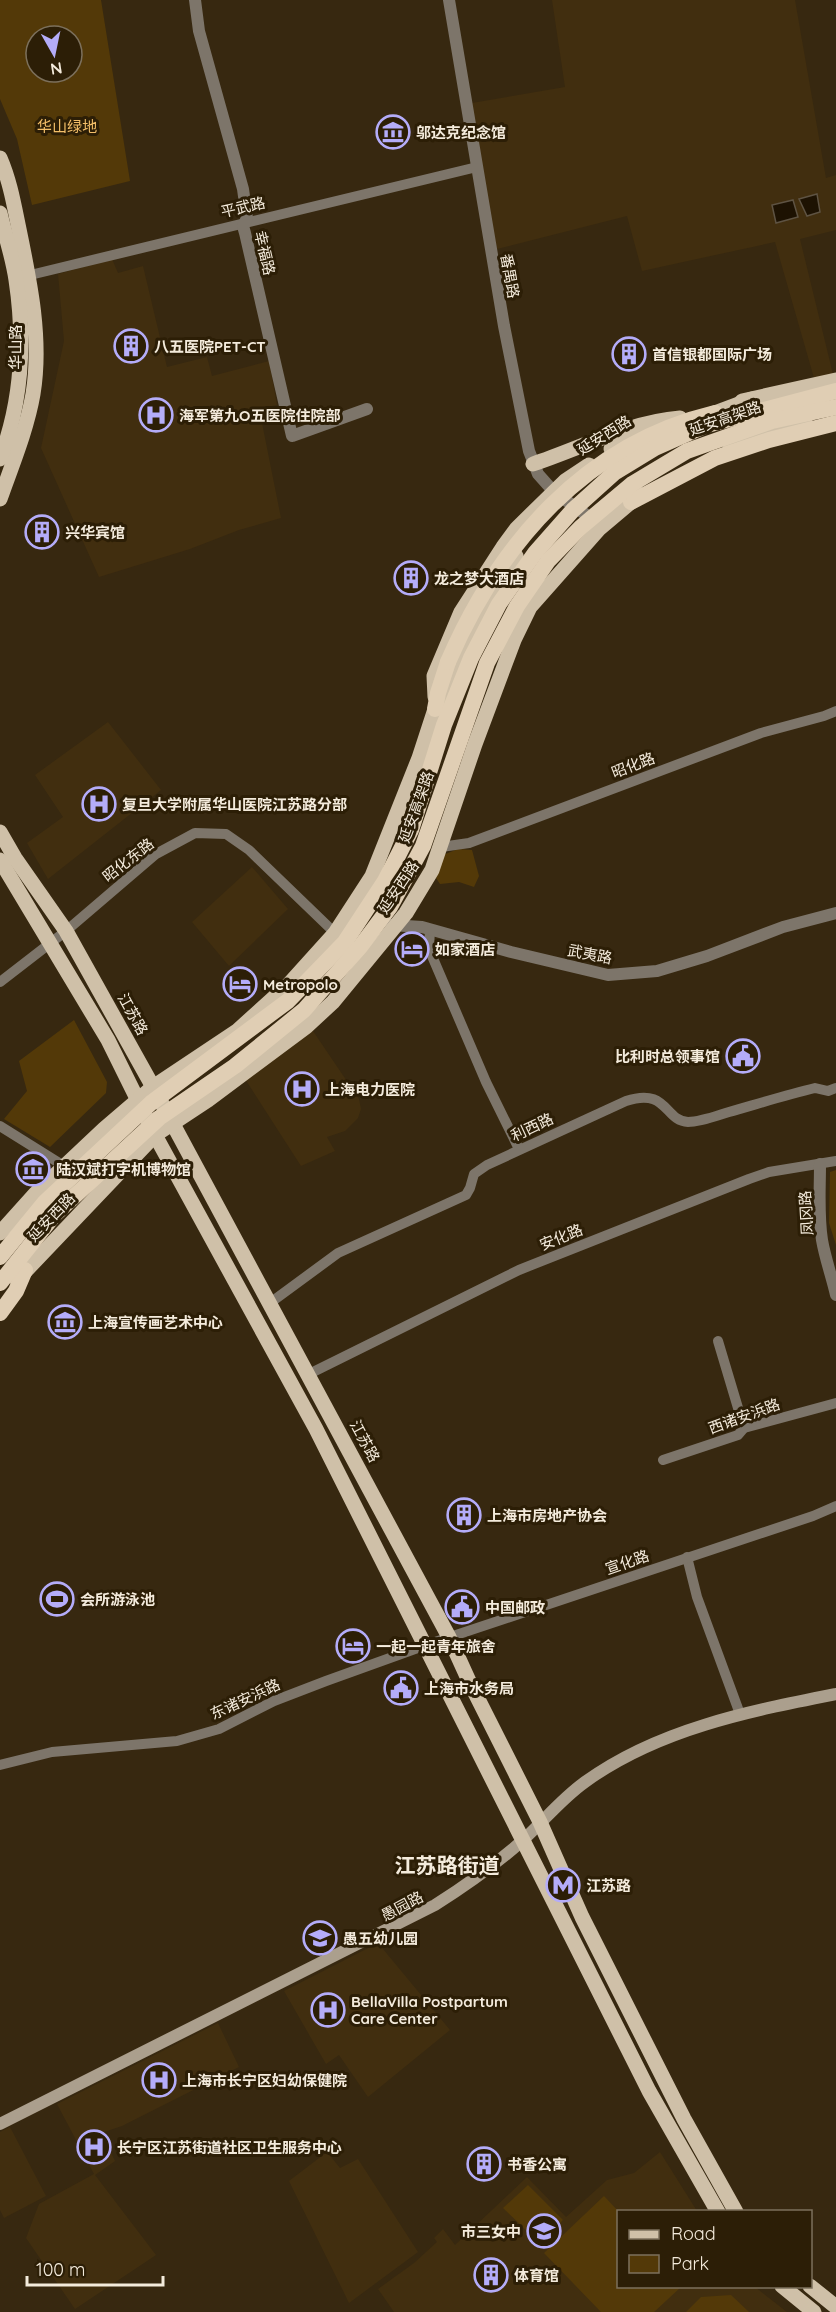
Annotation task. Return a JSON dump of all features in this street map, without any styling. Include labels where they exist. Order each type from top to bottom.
[{"type":"highway","name":"延安高架路","points":[[0,1257],[45,1202],[151,1103],[288,1001],[345,942],[385,880],[411,830],[444,725],[471,658],[499,604],[535,553],[573,510],[614,473],[656,448],[707,424],[753,405],[836,391]]},
{"type":"highway","points":[[435,710],[448,662],[464,626],[511,552],[546,511],[592,468],[644,438],[687,420],[753,405]]},
{"type":"highway","name":"延安高架路","points":[[0,1283],[56,1214],[159,1118],[235,1066],[304,1010],[360,947],[390,907],[423,846],[487,663],[517,606],[548,561],[581,527],[632,484],[687,451],[772,421],[836,407]]},
{"type":"highway","points":[[631,502],[715,458],[769,440],[836,425]]},
{"type":"highway","points":[[3,1305],[25,1270]]},
{"type":"main road","name":"华山路","points":[[0,499],[20,441],[33,393],[36,340],[1,165]]},
{"type":"main road","name":"华山路","points":[[0,213],[22,277],[19,384],[9,436],[0,459]]},
{"type":"main road","name":"延安西路","points":[[0,1233],[64,1166],[153,1087],[237,1031],[289,984],[335,933],[372,876],[419,758],[435,710],[448,693],[476,630],[520,549],[567,501],[614,463],[676,428],[836,380]]},
{"type":"main road","name":"延安西路","points":[[435,710],[434,676],[461,612],[517,528],[565,481],[632,435],[680,418],[753,405]]},
{"type":"main road","name":"延安西路","points":[[25,1270],[155,1135],[208,1100],[306,1027],[333,1002],[406,913],[432,870],[475,744],[514,640],[530,607],[598,529],[631,502],[642,484],[688,457],[836,413]]},
{"type":"main road","points":[[533,464],[659,419],[680,418]]},
{"type":"main road","points":[[631,502],[719,462],[836,425]]},
{"type":"main road","name":"江苏路","points":[[0,832],[15,858],[66,931],[153,1087],[450,1637],[469,1682],[540,1822],[588,1928],[684,2119],[735,2210]]},
{"type":"main road","points":[[0,860],[108,1040],[155,1135],[316,1429],[650,2091],[717,2210]]},
{"type":"main road","name":"愚园路","points":[[0,2124],[407,1921],[460,1889],[524,1839],[556,1805],[584,1782],[614,1763],[652,1744],[740,1714],[768,1706],[836,1694]]},
{"type":"main road","points":[[784,2288],[814,2312]]},
{"type":"main road","points":[[812,2288],[836,2307]]},
{"type":"street","name":"幸福路","points":[[195,0],[199,31],[239,170],[247,211],[245,233],[292,436],[367,409]]},
{"type":"street","name":"番禺路","points":[[449,0],[504,326],[533,464],[538,474],[554,492],[585,514],[598,529]]},
{"type":"street","name":"平武路","points":[[22,277],[477,167]]},
{"type":"street","name":"昭化路","points":[[441,847],[469,843],[761,733],[836,711]]},
{"type":"street","name":"昭化东路","points":[[0,982],[66,931],[156,854],[195,833],[226,834],[249,850],[335,933]]},
{"type":"street","name":"武夷路","points":[[335,933],[395,924],[430,929],[511,952],[608,975],[657,971],[707,956],[783,927],[836,913]]},
{"type":"street","points":[[430,929],[429,949],[486,1082],[519,1149]]},
{"type":"street","name":"利西路","points":[[270,1303],[346,1248],[466,1195],[470,1188],[471,1178],[478,1170],[519,1149],[632,1099],[645,1097],[656,1100],[679,1120],[694,1121],[815,1088],[828,1090],[836,1088]]},
{"type":"street","points":[[0,1126],[64,1166]]},
{"type":"street","name":"安化路","points":[[309,1374],[519,1270],[769,1172],[836,1161]]},
{"type":"street","name":"凤冈路","points":[[820,1164],[819,1216],[822,1242],[836,1295]]},
{"type":"street","points":[[718,1341],[744,1428]]},
{"type":"street","name":"西诸安浜路","points":[[663,1460],[738,1435],[744,1428],[836,1403]]},
{"type":"street","name":"宣化路","points":[[426,1645],[813,1516],[836,1506]]},
{"type":"street","points":[[687,1557],[697,1597],[740,1714]]},
{"type":"street","name":"东诸安浜路","points":[[0,1765],[52,1752],[177,1740],[219,1729],[274,1701],[426,1645]]},
{"type":"shaded area","points":[[552,0],[795,0],[826,178],[836,175],[836,230],[800,239],[833,374],[814,378],[775,242],[642,271],[627,216],[497,249],[466,104],[565,87]]},
{"type":"shaded area","points":[[817,194],[820,212],[807,216],[799,199]]},
{"type":"shaded area","points":[[793,200],[798,217],[776,223],[772,205]]},
{"type":"shaded area","name":"海军第九O五医院住院部","points":[[112,259],[118,273],[143,266],[167,367],[207,357],[212,376],[269,361],[277,405],[262,408],[266,422],[262,423],[281,518],[99,577],[41,448],[64,341],[58,274]]},
{"type":"shaded area","name":"复旦大学附属华山医院江苏路分部","points":[[108,722],[161,790],[48,879],[27,843],[63,817],[35,775]]},
{"type":"shaded area","points":[[252,867],[288,909],[229,966],[192,922]]},
{"type":"shaded area","name":"上海电力医院","points":[[313,1031],[359,1099],[361,1109],[358,1118],[345,1131],[327,1137],[335,1151],[301,1166],[245,1079]]},
{"type":"shaded area","name":"会所游泳池","points":[[55,1587],[66,1607],[59,1612],[47,1591]]},
{"type":"shaded area","points":[[378,1943],[450,2030],[368,2097],[339,2055],[326,2064],[284,1991]]},
{"type":"shaded area","points":[[218,2023],[239,2067],[122,2126],[101,2133],[115,2161],[95,2175],[156,2255],[75,2309],[26,2238],[39,2204],[94,2174],[57,2104]]},
{"type":"shaded area","points":[[10,2127],[46,2196],[4,2218],[0,2210],[0,2132]]},
{"type":"shaded area","points":[[327,2152],[340,2168],[358,2159],[418,2252],[349,2303],[289,2181]]},
{"type":"shaded area","name":"市三女中","points":[[660,2152],[696,2210],[617,2210],[617,2288],[756,2288],[787,2312],[394,2312],[378,2289],[414,2263],[437,2242],[434,2238],[443,2229],[455,2245],[527,2177],[566,2217],[607,2180],[634,2173]]},
{"type":"green space","name":"华山绿地","points":[[0,0],[101,0],[130,181],[32,205],[17,139],[0,99]]},
{"type":"green space","points":[[458,849],[472,850],[479,876],[474,887],[459,882],[440,884],[436,878],[443,855]]},
{"type":"green space","points":[[74,1020],[107,1082],[106,1093],[50,1147],[4,1119],[27,1091],[19,1061]]},
{"type":"green space","points":[[836,1170],[836,1245],[829,1223],[830,1172]]},
{"type":"green space","points":[[528,2185],[563,2220],[539,2243],[503,2208]]},
{"type":"green space","points":[[604,2196],[617,2210],[617,2288],[680,2288],[654,2312],[601,2312],[544,2253]]},
{"type":"green space","points":[[731,2295],[749,2312],[686,2312],[701,2297]]},
{"type":"place","name":"邬达克纪念馆","points":[[393,132]]},
{"type":"place","name":"八五医院PET-CT","points":[[131,346]]},
{"type":"place","name":"首信银都国际广场","points":[[629,354]]},
{"type":"place","name":"海军第九O五医院住院部","points":[[156,415]]},
{"type":"place","name":"兴华宾馆","points":[[42,532]]},
{"type":"place","name":"龙之梦大酒店","points":[[411,578]]},
{"type":"place","name":"复旦大学附属华山医院江苏路分部","points":[[99,804]]},
{"type":"place","name":"如家酒店","points":[[412,949]]},
{"type":"place","name":"Metropolo","points":[[240,984]]},
{"type":"place","name":"比利时总领事馆","points":[[743,1056]]},
{"type":"place","name":"上海电力医院","points":[[302,1089]]},
{"type":"place","name":"陆汉斌打字机博物馆","points":[[33,1169]]},
{"type":"place","name":"上海宣传画艺术中心","points":[[65,1322]]},
{"type":"place","name":"上海市房地产协会","points":[[464,1515]]},
{"type":"place","name":"会所游泳池","points":[[57,1599]]},
{"type":"place","name":"中国邮政","points":[[462,1607]]},
{"type":"place","name":"一起一起青年旅舍","points":[[353,1646]]},
{"type":"place","name":"上海市水务局","points":[[401,1688]]},
{"type":"place","name":"江苏路","points":[[563,1885]]},
{"type":"place","name":"愚五幼儿园","points":[[320,1938]]},
{"type":"place","name":"BellaVilla Postpartum Care Center","points":[[328,2010]]},
{"type":"place","name":"上海市长宁区妇幼保健院","points":[[159,2080]]},
{"type":"place","name":"长宁区江苏街道社区卫生服务中心","points":[[94,2147]]},
{"type":"place","name":"书香公寓","points":[[484,2164]]},
{"type":"place","name":"市三女中","points":[[544,2231]]},
{"type":"place","name":"体育馆","points":[[491,2275]]},
{"type":"district","name":"江苏路街道","points":[[447,1865]]}]
